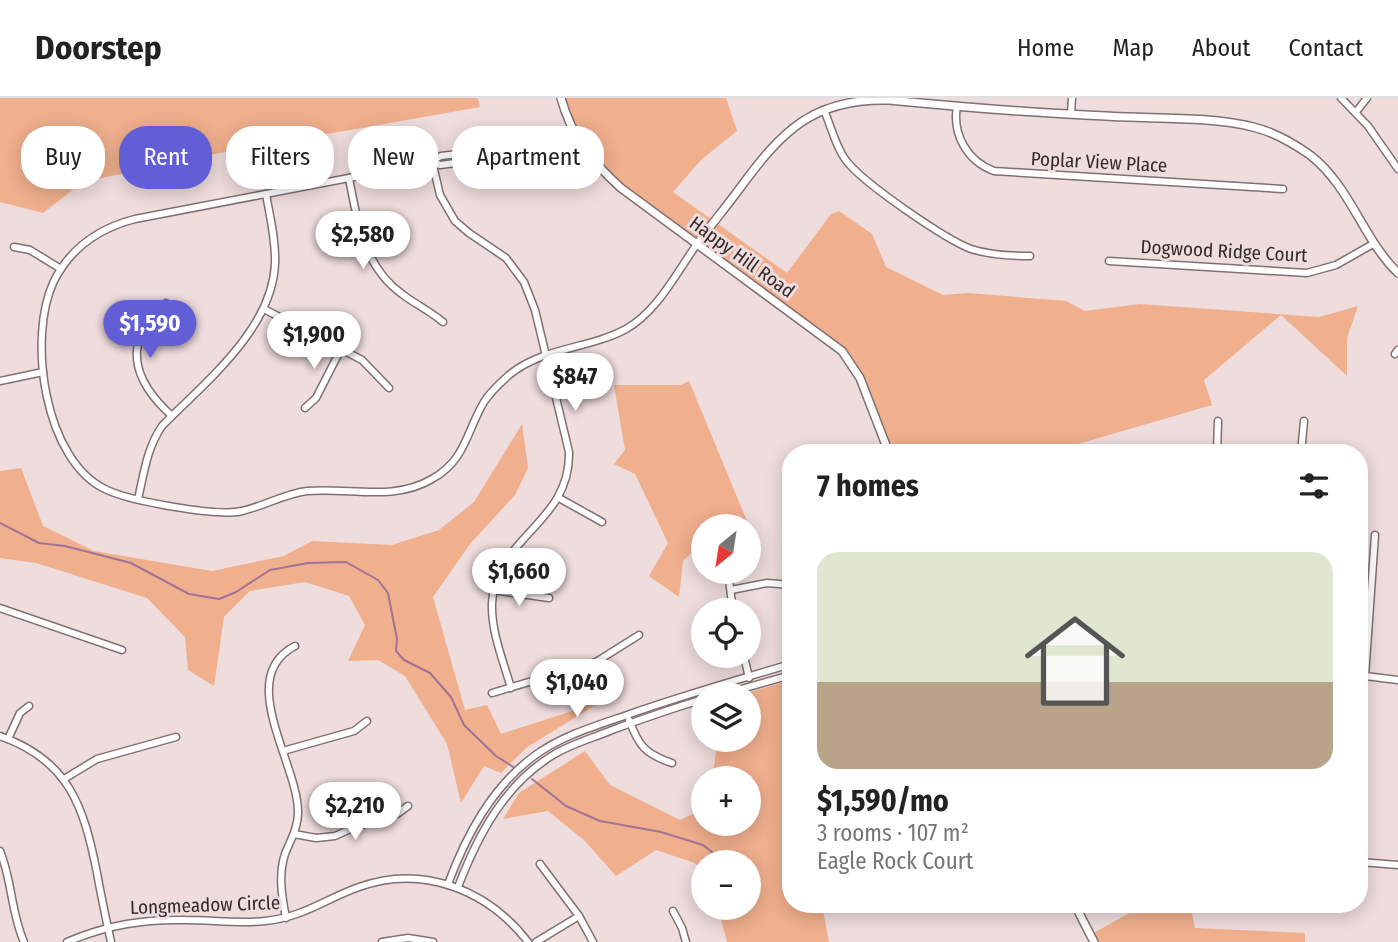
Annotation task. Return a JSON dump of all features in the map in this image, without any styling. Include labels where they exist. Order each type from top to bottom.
[{"type":"street","name":"Happy Hill Road","points":[[561,98],[572,126]]},
{"type":"street","points":[[1071,114],[1072,98]]},
{"type":"street","points":[[1340,98],[1356,112],[1398,169]]},
{"type":"street","points":[[1356,112],[1367,98]]},
{"type":"street","points":[[348,178],[123,222],[88,239],[61,269],[47,302],[42,335],[43,372],[53,414],[73,463],[97,485],[138,499],[212,512],[233,512],[296,493],[377,493],[421,485],[439,475],[460,454],[480,410],[498,385],[520,367],[545,355],[617,333],[634,324],[650,310],[772,146],[802,121],[824,110],[853,102],[875,99],[1221,123],[1268,132],[1297,146],[1332,175],[1347,195],[1373,244],[1398,273]]},
{"type":"street","name":"Poplar View Place","points":[[957,106],[955,119],[961,141],[974,160],[993,171],[1283,189]]},
{"type":"street","points":[[824,110],[839,149],[850,165],[935,230],[980,251],[1030,256]]},
{"type":"street","name":"Happy Hill Road","points":[[604,172],[621,188],[842,351],[860,378],[886,444]]},
{"type":"street","points":[[438,186],[455,222],[496,250],[520,274],[532,300],[569,452],[568,471],[559,498],[507,558],[493,590],[493,624],[511,688]]},
{"type":"street","points":[[351,189],[358,228],[375,265],[400,293],[443,322]]},
{"type":"street","points":[[138,499],[151,444],[162,426],[216,372],[264,309],[273,280],[276,254],[266,194]]},
{"type":"street","name":"Dogwood Ridge Court","points":[[1109,261],[1307,273],[1336,265],[1373,244]]},
{"type":"street","points":[[14,247],[30,250],[61,269]]},
{"type":"street","points":[[166,303],[154,313],[143,329],[136,356],[139,372],[148,390],[172,416]]},
{"type":"street","points":[[264,309],[371,367],[389,388]]},
{"type":"street","points":[[305,408],[316,398],[341,349]]},
{"type":"street","points":[[0,381],[43,372]]},
{"type":"street","points":[[1217,444],[1218,421]]},
{"type":"street","points":[[1302,444],[1304,421]]},
{"type":"street","points":[[559,498],[602,522]]},
{"type":"street","points":[[1368,634],[1375,535]]},
{"type":"street","points":[[731,590],[767,583],[782,584]]},
{"type":"street","points":[[730,584],[732,598]]},
{"type":"street","points":[[493,590],[549,598]]},
{"type":"street","points":[[0,608],[122,650]]},
{"type":"street","points":[[492,693],[596,662],[639,635]]},
{"type":"street","points":[[286,918],[281,874],[285,854],[294,834],[297,805],[271,710],[269,680],[278,658],[295,646]]},
{"type":"street","points":[[447,884],[476,822],[499,790],[534,756],[562,739],[627,715],[782,667]]},
{"type":"street","points":[[747,668],[751,682]]},
{"type":"street","points":[[1368,676],[1398,680]]},
{"type":"street","points":[[761,683],[782,678]]},
{"type":"street","points":[[458,887],[472,850],[489,820],[526,776],[542,763],[566,748],[691,703]]},
{"type":"street","points":[[8,739],[16,719],[30,706]]},
{"type":"street","points":[[627,715],[637,740],[646,751],[672,763]]},
{"type":"street","points":[[283,751],[354,731],[367,721]]},
{"type":"street","points":[[0,736],[38,754],[64,779],[77,798],[86,822],[111,942]]},
{"type":"street","points":[[64,779],[97,760],[176,737]]},
{"type":"street","points":[[294,834],[316,838],[335,836],[397,814],[408,806]]},
{"type":"street","points":[[0,851],[24,942]]},
{"type":"street","points":[[1368,863],[1398,865]]},
{"type":"street","points":[[540,864],[579,916],[593,942]]},
{"type":"street","name":"Longmeadow Circle","points":[[67,942],[108,926],[165,920],[242,923],[286,918],[373,883],[413,878],[458,887],[500,911],[528,942]]},
{"type":"street","points":[[673,911],[686,942]]},
{"type":"street","points":[[1079,913],[1094,942]]},
{"type":"street","points":[[536,942],[579,916]]},
{"type":"street","points":[[382,942],[408,938],[433,942]]},
{"type":"shaded area","points":[[0,98],[478,98],[480,107],[373,126],[348,126],[348,130],[334,133],[334,126],[226,126],[226,152],[212,155],[212,126],[119,126],[119,174],[105,177],[105,126],[21,126],[21,189],[74,189],[43,213],[0,202]]},
{"type":"shaded area","points":[[561,98],[726,98],[737,131],[702,159],[673,192],[787,273],[831,214],[839,211],[872,234],[886,267],[943,295],[968,293],[1066,301],[1085,311],[1140,304],[1319,317],[1358,306],[1347,338],[1347,376],[1281,315],[1204,380],[1212,405],[1078,444],[885,444],[850,361],[650,210],[604,171],[604,126],[575,126]]},
{"type":"shaded area","points":[[689,381],[744,514],[691,514],[691,553],[683,561],[679,597],[649,576],[668,543],[635,474],[614,464],[625,450],[614,385],[681,385]]},
{"type":"shaded area","points":[[522,424],[528,468],[515,495],[470,544],[433,597],[465,710],[487,705],[501,734],[600,702],[526,748],[501,773],[484,766],[461,803],[447,744],[405,676],[378,660],[348,661],[365,625],[349,596],[305,582],[250,591],[224,617],[214,686],[188,670],[185,637],[147,598],[36,563],[0,558],[0,471],[21,468],[43,526],[94,551],[212,571],[284,556],[312,541],[392,545],[439,530],[474,502]]},
{"type":"shaded area","points":[[782,683],[782,913],[824,913],[829,942],[727,942],[721,920],[761,920],[761,850],[691,850],[691,862],[656,850],[616,876],[585,841],[548,811],[503,819],[519,793],[585,751],[610,785],[680,820],[691,815],[691,836],[761,836],[761,766],[714,766],[716,752],[761,752],[761,689]]},
{"type":"shaded area","points":[[1130,913],[1192,913],[1195,928],[1305,933],[1305,942],[1094,942],[1090,935]]},
{"type":"waterway","points":[[0,523],[39,543],[65,546],[131,563],[189,594],[219,599],[236,592],[270,570],[308,563],[346,562],[378,580],[388,593],[397,639],[396,651],[404,660],[430,673],[451,697],[464,725],[496,756],[515,768]]},
{"type":"waterway","points":[[532,779],[566,806],[600,821],[661,832],[703,845],[709,850]]}]
